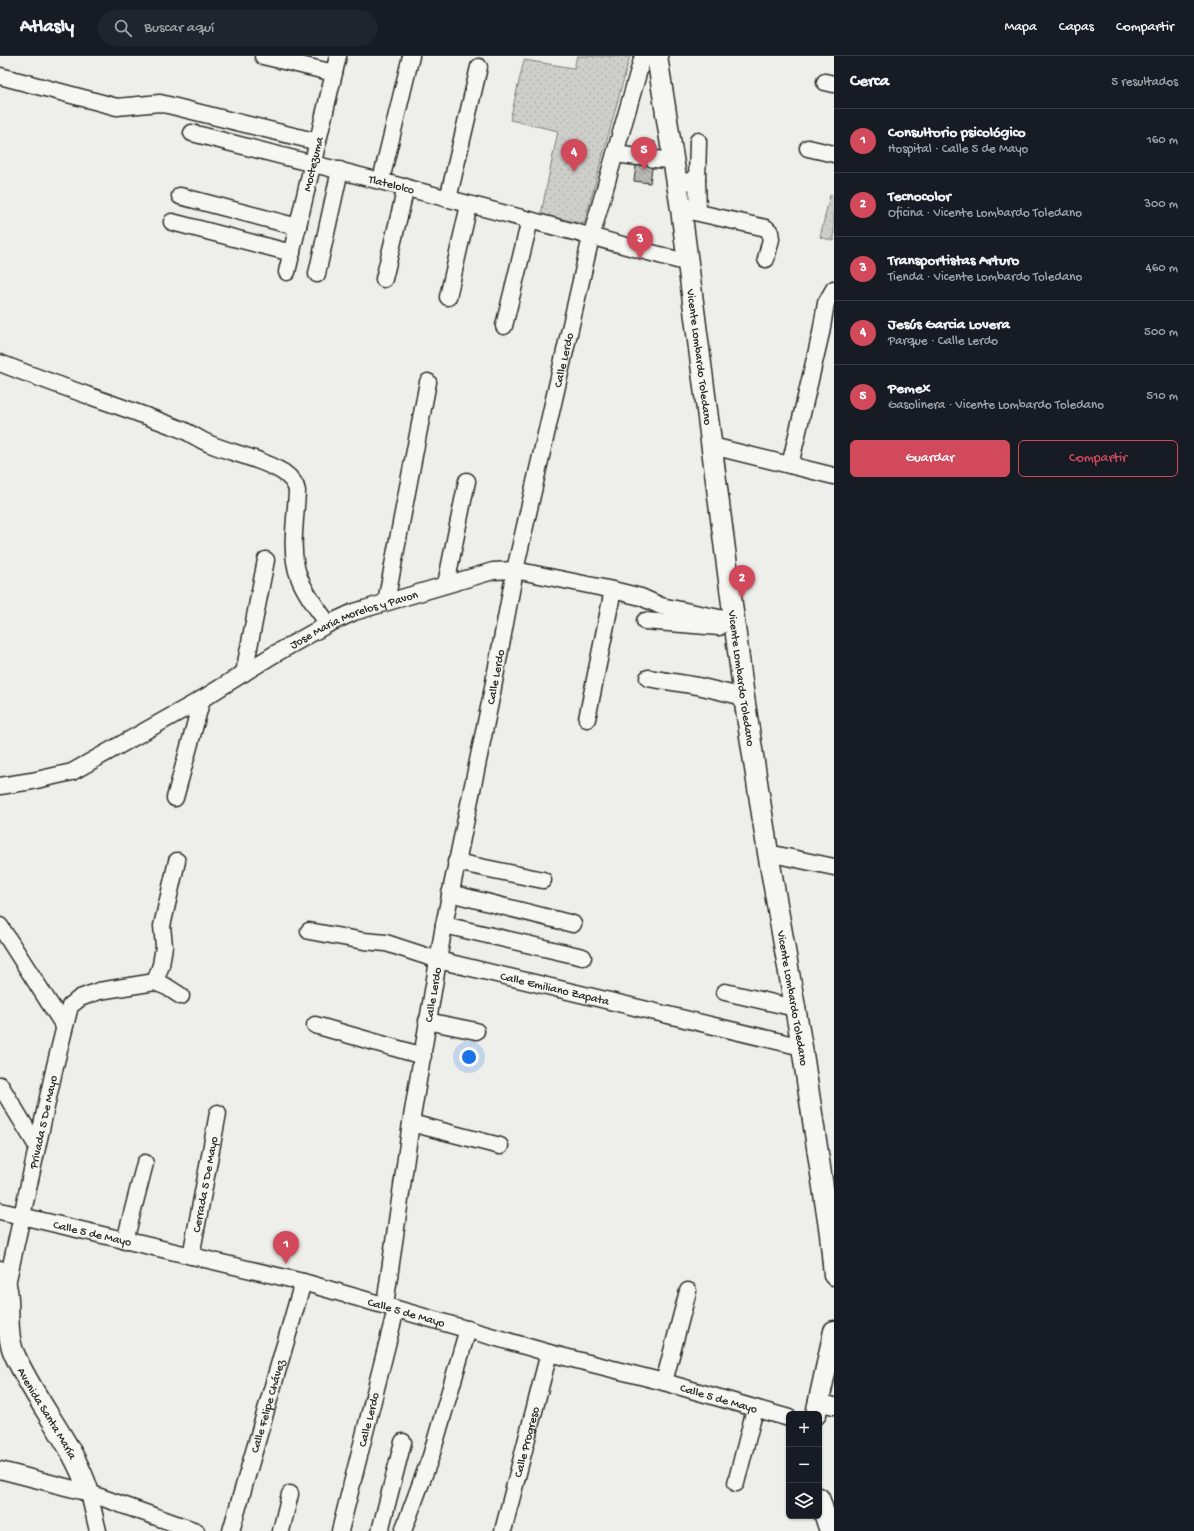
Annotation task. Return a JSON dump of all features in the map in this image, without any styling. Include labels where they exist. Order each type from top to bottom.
[{"type":"main road","name":"Vicente Lombardo Toledano","points":[[657,56],[677,183],[689,210],[688,262],[734,625],[768,853],[802,1047],[832,1232],[834,1275]]},
{"type":"main road","name":"Avenida Santa María","points":[[4,1278],[8,1334],[12,1349],[21,1368],[78,1464],[89,1493]]},
{"type":"main road","points":[[823,1408],[834,1331]]},
{"type":"main road","points":[[822,1507],[830,1531]]},
{"type":"street","points":[[263,56],[334,72]]},
{"type":"street","name":"Moctezuma","points":[[287,272],[338,56]]},
{"type":"street","points":[[381,180],[411,56]]},
{"type":"street","name":"Calle Lerdo","points":[[340,1531],[390,1307],[411,1123],[423,1056],[427,1021],[456,862],[491,698],[515,570],[591,237],[644,56]]},
{"type":"street","points":[[448,199],[479,67]]},
{"type":"street","points":[[0,76],[102,105],[124,108],[153,102],[160,103],[318,142]]},
{"type":"street","name":"Tlatelolco","points":[[192,133],[381,180],[469,205],[688,262]]},
{"type":"street","points":[[698,141],[697,180],[689,210],[766,228],[770,232],[771,239],[766,259]]},
{"type":"street","points":[[808,148],[834,154]]},
{"type":"street","points":[[615,154],[673,160]]},
{"type":"street","points":[[318,274],[340,170]]},
{"type":"street","points":[[677,183],[697,180]]},
{"type":"street","points":[[384,279],[406,187]]},
{"type":"street","points":[[180,196],[298,227]]},
{"type":"street","points":[[448,297],[469,205]]},
{"type":"street","points":[[504,326],[530,220]]},
{"type":"street","points":[[172,222],[292,253]]},
{"type":"street","points":[[790,465],[821,333],[826,303],[834,289]]},
{"type":"street","points":[[0,363],[185,431],[211,444],[244,454],[270,465],[284,473],[293,481],[297,491],[294,559],[299,578],[306,593],[328,624]]},
{"type":"street","points":[[386,602],[428,382]]},
{"type":"street","points":[[712,446],[834,476]]},
{"type":"street","points":[[446,584],[467,481]]},
{"type":"street","points":[[244,673],[266,560]]},
{"type":"street","name":"Jose Maria Morelos y Pavon","points":[[0,786],[50,778],[72,772],[202,699],[328,624],[386,602],[493,571],[515,570],[613,590],[640,597],[661,606],[734,625]]},
{"type":"street","points":[[586,719],[613,590]]},
{"type":"street","points":[[645,621],[734,625]]},
{"type":"street","points":[[648,678],[698,686],[744,697]]},
{"type":"street","points":[[175,798],[202,699]]},
{"type":"street","points":[[768,853],[834,867]]},
{"type":"street","points":[[177,861],[162,926],[164,946],[161,965],[155,982],[167,986],[181,996]]},
{"type":"street","points":[[456,862],[543,880]]},
{"type":"street","points":[[450,893],[573,924]]},
{"type":"street","points":[[444,925],[583,957]]},
{"type":"street","points":[[0,926],[64,1026]]},
{"type":"street","name":"Calle Emiliano Zapata","points":[[309,931],[364,941],[386,943],[438,960],[802,1047]]},
{"type":"street","name":"Privada 5 De Mayo","points":[[21,1217],[64,1026],[70,1006],[80,998],[99,991],[155,982]]},
{"type":"street","points":[[725,992],[795,1008]]},
{"type":"street","points":[[427,1021],[476,1031]]},
{"type":"street","points":[[315,1025],[423,1056]]},
{"type":"street","points":[[0,1085],[37,1146]]},
{"type":"street","name":"Cerrada 5 De Mayo","points":[[191,1256],[218,1113]]},
{"type":"street","points":[[411,1123],[500,1146]]},
{"type":"street","points":[[125,1241],[145,1163]]},
{"type":"street","name":"Calle 5 de Mayo","points":[[0,1211],[303,1282],[549,1353],[664,1382],[786,1417]]},
{"type":"street","points":[[4,1278],[21,1217]]},
{"type":"street","name":"Calle Felipe Chávez","points":[[231,1531],[303,1282]]},
{"type":"street","points":[[664,1382],[688,1291]]},
{"type":"street","points":[[403,1531],[431,1456],[468,1329]]},
{"type":"street","name":"Calle Progreso","points":[[503,1531],[549,1353]]},
{"type":"street","points":[[736,1483],[755,1409]]},
{"type":"street","points":[[380,1531],[403,1442]]},
{"type":"street","points":[[0,1470],[89,1493],[196,1531]]},
{"type":"street","name":"Avenida Santa María","points":[[89,1493],[98,1531]]},
{"type":"street","points":[[281,1531],[290,1494]]},
{"type":"shaded area","points":[[577,56],[630,56],[584,224],[541,214],[558,131],[510,120],[524,60],[574,68]]},
{"type":"shaded area","points":[[830,195],[834,196],[834,241],[820,237]]},
{"type":"building","points":[[640,140],[655,142],[654,150],[646,153],[639,148]]},
{"type":"building","points":[[645,164],[652,168],[650,183],[634,181],[636,166]]},
{"type":"place","name":"Pemex","points":[[644,170]]},
{"type":"place","name":"Jesús Garcia Lovera","points":[[574,172]]},
{"type":"place","name":"Transportistas Arturo","points":[[640,259]]},
{"type":"place","name":"Tecnocolor","points":[[742,598]]},
{"type":"place","name":"Consultorio psicológico","points":[[286,1264]]}]
